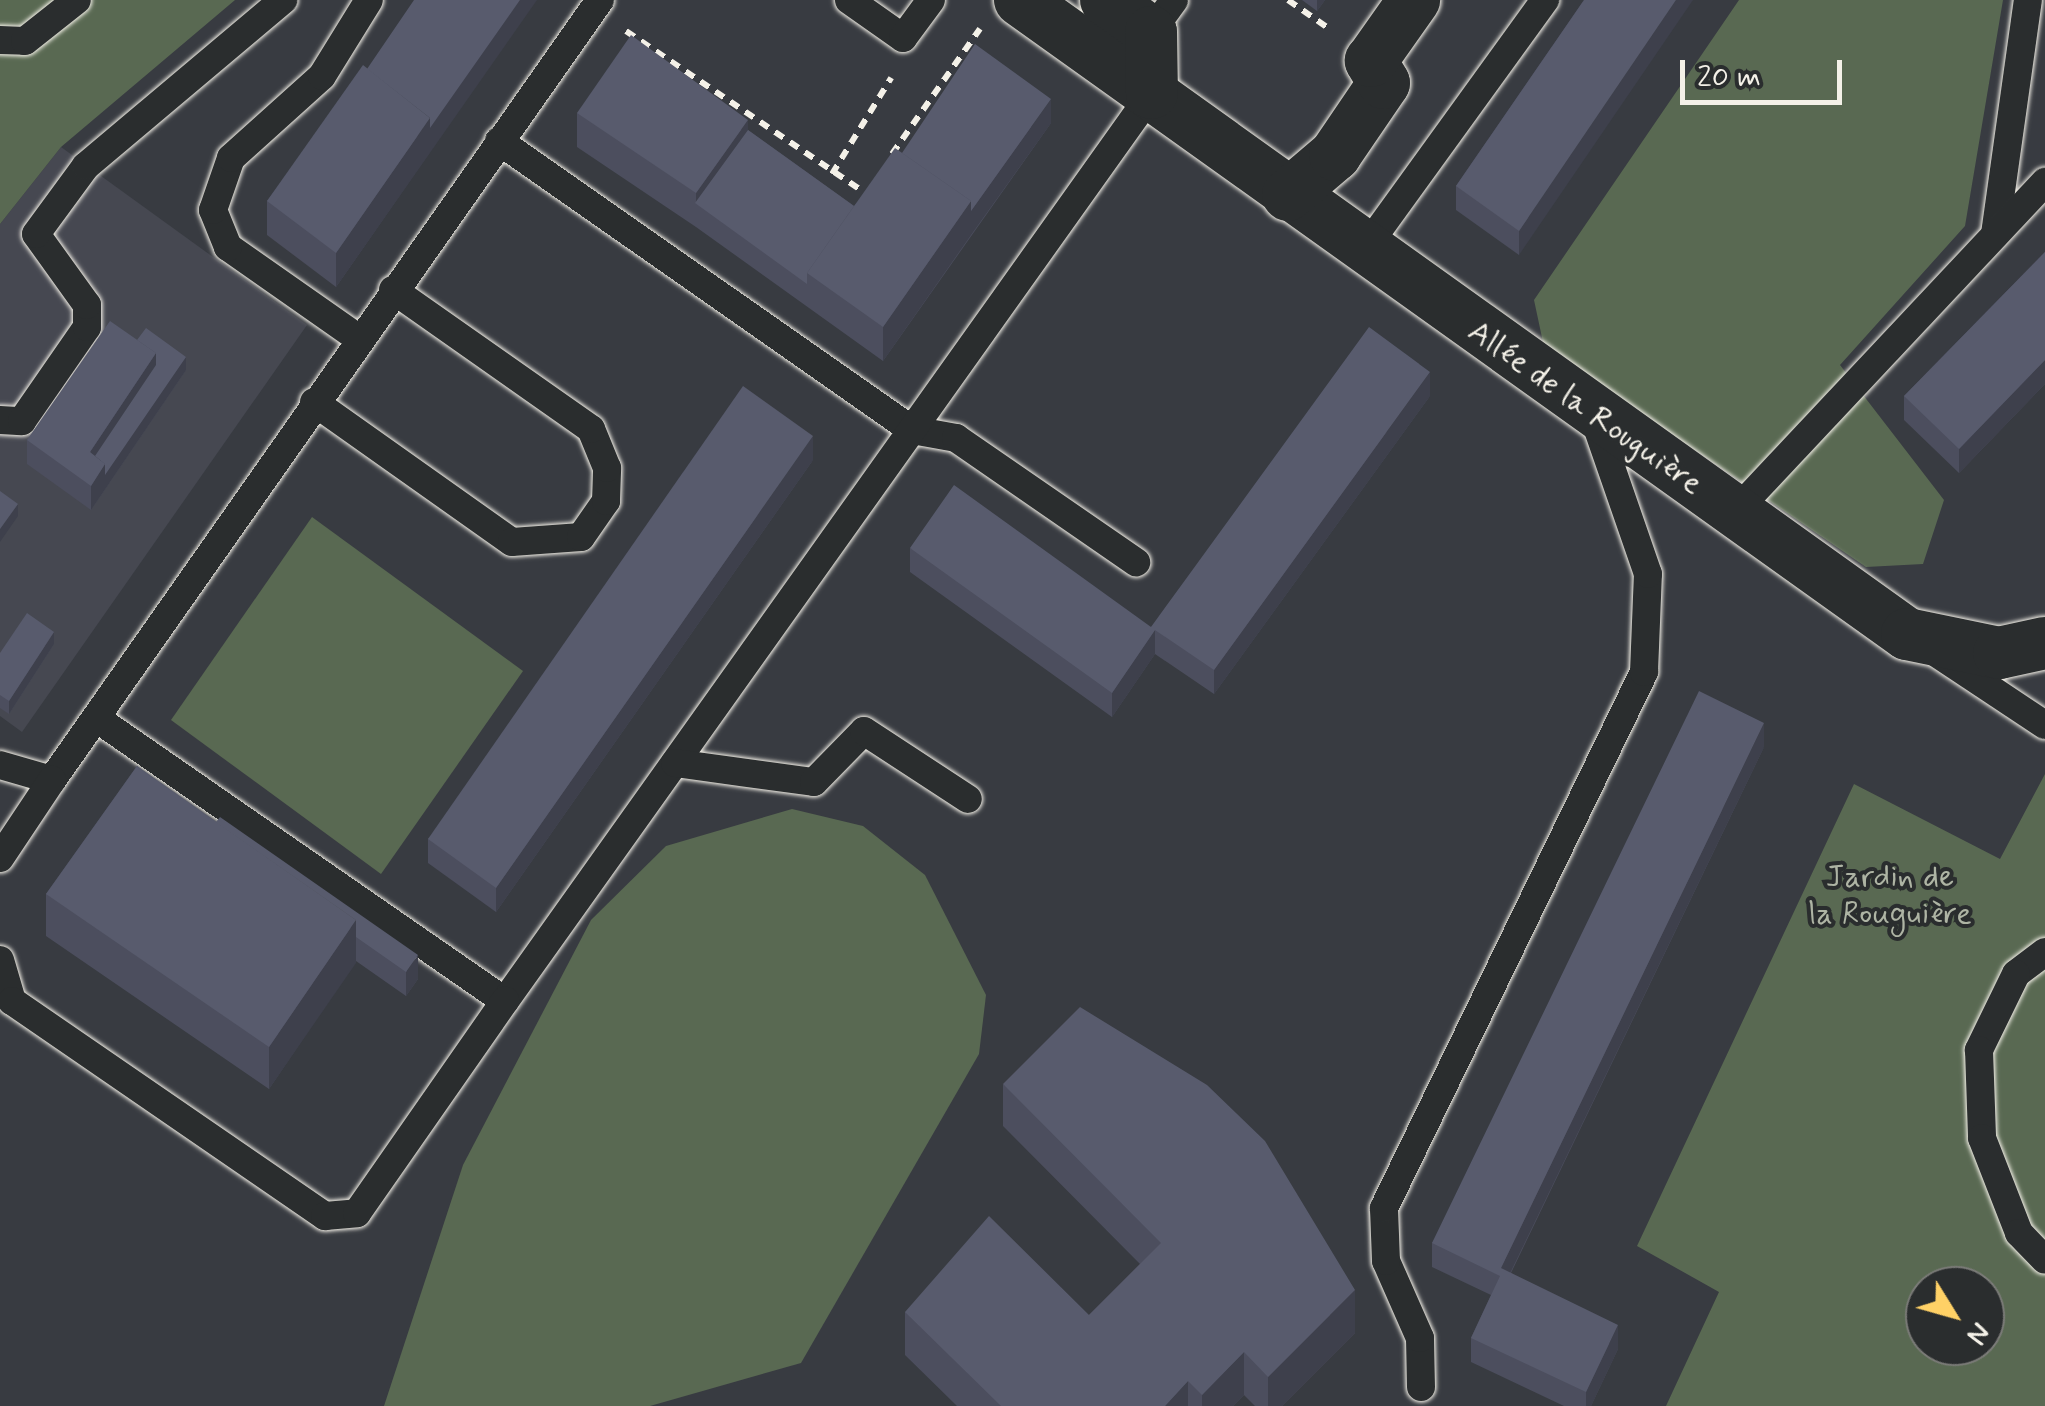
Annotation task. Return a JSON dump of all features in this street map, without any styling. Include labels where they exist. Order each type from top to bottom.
[{"type":"street","points":[[1004,8],[1152,93],[1162,16],[1106,0]]},
{"type":"street","points":[[1288,195],[1335,155],[1384,83],[1371,61],[1414,0]]},
{"type":"street","name":"Allée de la Rouguière","points":[[1152,93],[1594,418],[1907,634],[1999,653],[2045,643]]},
{"type":"lane","points":[[0,40],[25,42],[78,0]]},
{"type":"lane","points":[[0,420],[22,420],[87,327],[88,305],[36,234],[86,166],[283,0]]},
{"type":"lane","points":[[358,338],[228,246],[213,210],[231,158],[330,67],[370,0]]},
{"type":"lane","points":[[0,858],[358,338],[600,0]]},
{"type":"lane","points":[[849,0],[903,38],[931,0]]},
{"type":"lane","points":[[1364,250],[1545,0]]},
{"type":"lane","points":[[1995,234],[2028,0]]},
{"type":"lane","points":[[0,960],[12,1001],[325,1216],[356,1213],[1152,93]]},
{"type":"lane","points":[[499,141],[912,430],[956,438],[1136,562]]},
{"type":"lane","points":[[1735,512],[2045,182]]},
{"type":"lane","points":[[314,402],[512,542],[581,537],[606,501],[607,468],[590,429],[393,290]]},
{"type":"lane","points":[[1421,1387],[1420,1338],[1386,1262],[1384,1208],[1644,672],[1648,574],[1594,418]]},
{"type":"lane","points":[[1907,634],[2045,725]]},
{"type":"lane","points":[[96,718],[505,1001]]},
{"type":"lane","points":[[675,764],[814,782],[864,731],[968,798]]},
{"type":"lane","points":[[0,765],[52,780]]},
{"type":"lane","points":[[2045,952],[2016,974],[1979,1050],[1982,1138],[2019,1233],[2045,1260]]},
{"type":"path","points":[[1288,0],[1330,30]]},
{"type":"path","points":[[886,163],[1004,8]]},
{"type":"path","points":[[617,25],[863,196],[875,179]]},
{"type":"path","points":[[832,174],[886,97]]},
{"type":"shaded area","points":[[61,147],[307,325],[22,732],[0,716],[0,224]]},
{"type":"green space","points":[[0,0],[235,0],[61,147],[0,224]]},
{"type":"green space","points":[[1739,0],[2003,0],[1965,226],[1840,365],[1944,500],[1923,564],[1866,567],[1544,347],[1534,300]]},
{"type":"green space","points":[[312,517],[523,671],[381,874],[171,720]]},
{"type":"green space","name":"Jardin de la Rouguière","points":[[2045,774],[2045,1406],[1666,1406],[1719,1292],[1637,1246],[1854,784],[2000,859]]},
{"type":"green space","points":[[792,809],[863,826],[925,875],[986,995],[979,1054],[801,1363],[650,1406],[384,1406],[463,1165],[591,920],[666,846]]},
{"type":"building","points":[[414,0],[520,0],[430,128],[430,118],[367,69]]},
{"type":"building","points":[[1584,0],[1676,0],[1519,231],[1456,186]]},
{"type":"building","points":[[631,35],[748,120],[696,193],[577,113]]},
{"type":"building","points":[[975,44],[1051,99],[971,211],[971,201],[902,153]]},
{"type":"building","points":[[363,65],[430,118],[336,253],[267,201]]},
{"type":"building","points":[[748,130],[854,206],[807,273],[807,284],[695,203]]},
{"type":"building","points":[[895,148],[971,201],[883,327],[807,273]]},
{"type":"building","points":[[2045,252],[2045,360],[1959,449],[1904,396]]},
{"type":"building","points":[[110,321],[156,353],[90,452],[105,464],[91,486],[27,440]]},
{"type":"building","points":[[1369,327],[1430,372],[1214,670],[1155,630],[1112,693],[910,548],[954,485],[1151,627]]},
{"type":"building","points":[[146,328],[186,357],[105,475],[105,464],[95,456],[156,365],[156,353],[137,340]]},
{"type":"building","points":[[743,386],[813,436],[496,888],[428,839]]},
{"type":"building","points":[[0,491],[18,504],[0,529]]},
{"type":"building","points":[[27,613],[54,632],[9,701],[0,695],[0,653]]},
{"type":"building","points":[[1699,691],[1764,723],[1501,1268],[1618,1325],[1586,1392],[1471,1338],[1500,1276],[1432,1243]]},
{"type":"building","points":[[137,766],[356,920],[269,1047],[46,894]]},
{"type":"building","points":[[220,817],[418,955],[406,972],[356,937],[356,920],[216,822]]},
{"type":"building","points":[[1080,1007],[1207,1085],[1265,1141],[1355,1290],[1268,1377],[1244,1352],[1202,1395],[1188,1381],[1165,1406],[1001,1406],[905,1312],[989,1216],[1089,1315],[1161,1243],[1003,1084]]}]
